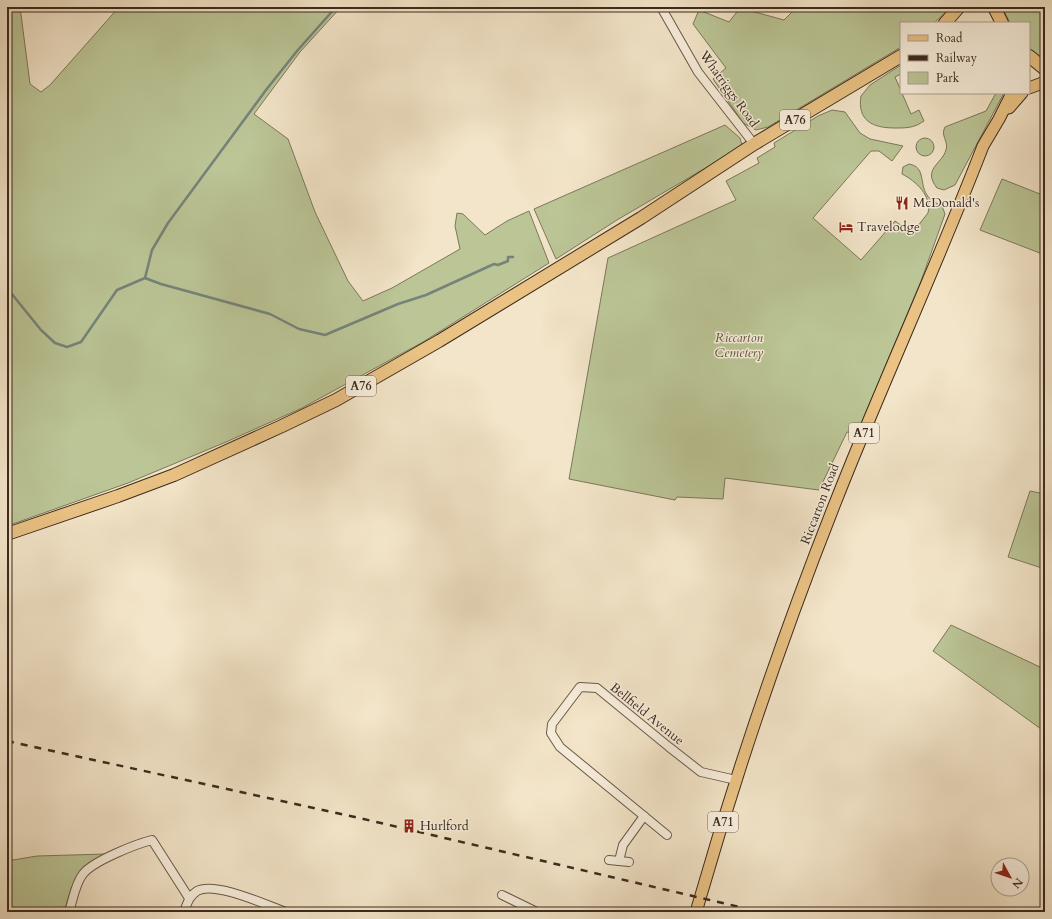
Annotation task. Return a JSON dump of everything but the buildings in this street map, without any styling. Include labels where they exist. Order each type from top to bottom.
[{"type":"highway","points":[[946,22],[959,7]]},
{"type":"highway","points":[[994,7],[1002,22]]},
{"type":"highway","name":"A76","points":[[7,534],[174,475],[276,430],[336,400],[439,341],[641,218],[754,144],[900,57]]},
{"type":"highway","points":[[1030,57],[1045,69]]},
{"type":"main road","points":[[1030,88],[1045,82]]},
{"type":"main road","name":"Riccarton Road","points":[[696,912],[736,780],[786,631],[852,463],[983,146],[1012,94]]},
{"type":"main road","name":"Riccarton Road","points":[[999,119],[1021,94]]},
{"type":"street","name":"Whatriggs Road","points":[[661,7],[698,72],[754,144]]},
{"type":"street","name":"Bellfield Avenue","points":[[667,835],[560,747],[551,733],[552,724],[580,687],[598,688],[669,747],[702,772],[736,780]]},
{"type":"street","points":[[619,861],[623,845],[644,816]]},
{"type":"street","points":[[69,912],[77,884],[83,873],[135,845],[152,840],[189,898]]},
{"type":"street","points":[[609,860],[629,862]]},
{"type":"street","points":[[184,912],[189,898],[196,891],[205,888],[215,888],[286,912]]},
{"type":"street","points":[[502,895],[537,912]]},
{"type":"green space","points":[[7,7],[20,7],[30,84],[41,92],[50,85],[119,7],[341,7],[300,52],[254,114],[288,139],[315,212],[348,281],[363,301],[392,288],[460,249],[455,226],[457,213],[463,214],[485,235],[507,221],[529,211],[549,263],[423,342],[302,408],[128,483],[7,526]]},
{"type":"green space","points":[[797,7],[952,7],[935,22],[900,22],[900,48],[768,127],[756,130],[743,123],[713,79],[726,68],[693,24],[699,10],[729,22],[740,8],[784,20]]},
{"type":"green space","points":[[1002,7],[1045,7],[1045,62],[1030,49],[1030,22],[1010,22]]},
{"type":"green space","points":[[900,66],[900,74],[895,77],[900,89],[900,94],[902,94],[911,114],[919,110],[924,121],[910,127],[887,128],[880,127],[868,121],[864,117],[860,105],[861,96],[870,85]]},
{"type":"green space","points":[[995,94],[1003,94],[955,185],[944,190],[937,188],[933,181],[932,171],[944,155],[947,147],[943,133],[945,127],[986,111]]},
{"type":"green space","name":"Riccarton Cemetery","points":[[832,110],[845,112],[860,133],[870,139],[903,146],[892,161],[879,151],[871,151],[813,218],[861,260],[895,221],[909,231],[917,227],[928,213],[928,201],[922,190],[913,181],[902,174],[903,167],[909,164],[918,168],[927,195],[935,203],[942,206],[945,214],[921,281],[857,434],[847,432],[819,490],[725,478],[723,499],[677,497],[675,500],[569,479],[608,258],[736,200],[726,181],[759,163],[757,158],[775,147],[774,143],[818,116]]},
{"type":"green space","points":[[725,125],[740,138],[742,145],[736,150],[617,220],[556,259],[534,209]]},
{"type":"green space","points":[[925,138],[931,141],[934,147],[931,153],[925,156],[919,153],[916,147],[919,141]]},
{"type":"green space","points":[[1002,179],[1045,196],[1045,255],[980,230]]},
{"type":"green space","points":[[1030,491],[1045,494],[1045,569],[1008,557]]},
{"type":"green space","points":[[951,625],[1042,668],[1045,664],[1045,730],[1041,729],[933,651]]},
{"type":"green space","points":[[106,854],[95,860],[81,871],[73,883],[64,912],[7,912],[7,861],[37,856]]},
{"type":"waterway","points":[[7,288],[41,330],[55,343],[67,347],[81,342],[117,290],[145,278],[152,250],[168,223],[266,90],[297,51],[336,7]]},
{"type":"waterway","points":[[145,278],[161,284],[270,314],[299,329],[325,335],[398,304],[426,295],[494,264],[498,265],[508,261],[508,257],[513,257]]},
{"type":"railway","points":[[7,741],[355,817],[761,912]]},
{"type":"place","name":"McDonald's","points":[[902,203]]},
{"type":"place","name":"Travelodge","points":[[846,227]]},
{"type":"place","name":"Hurlford","points":[[409,826]]}]
